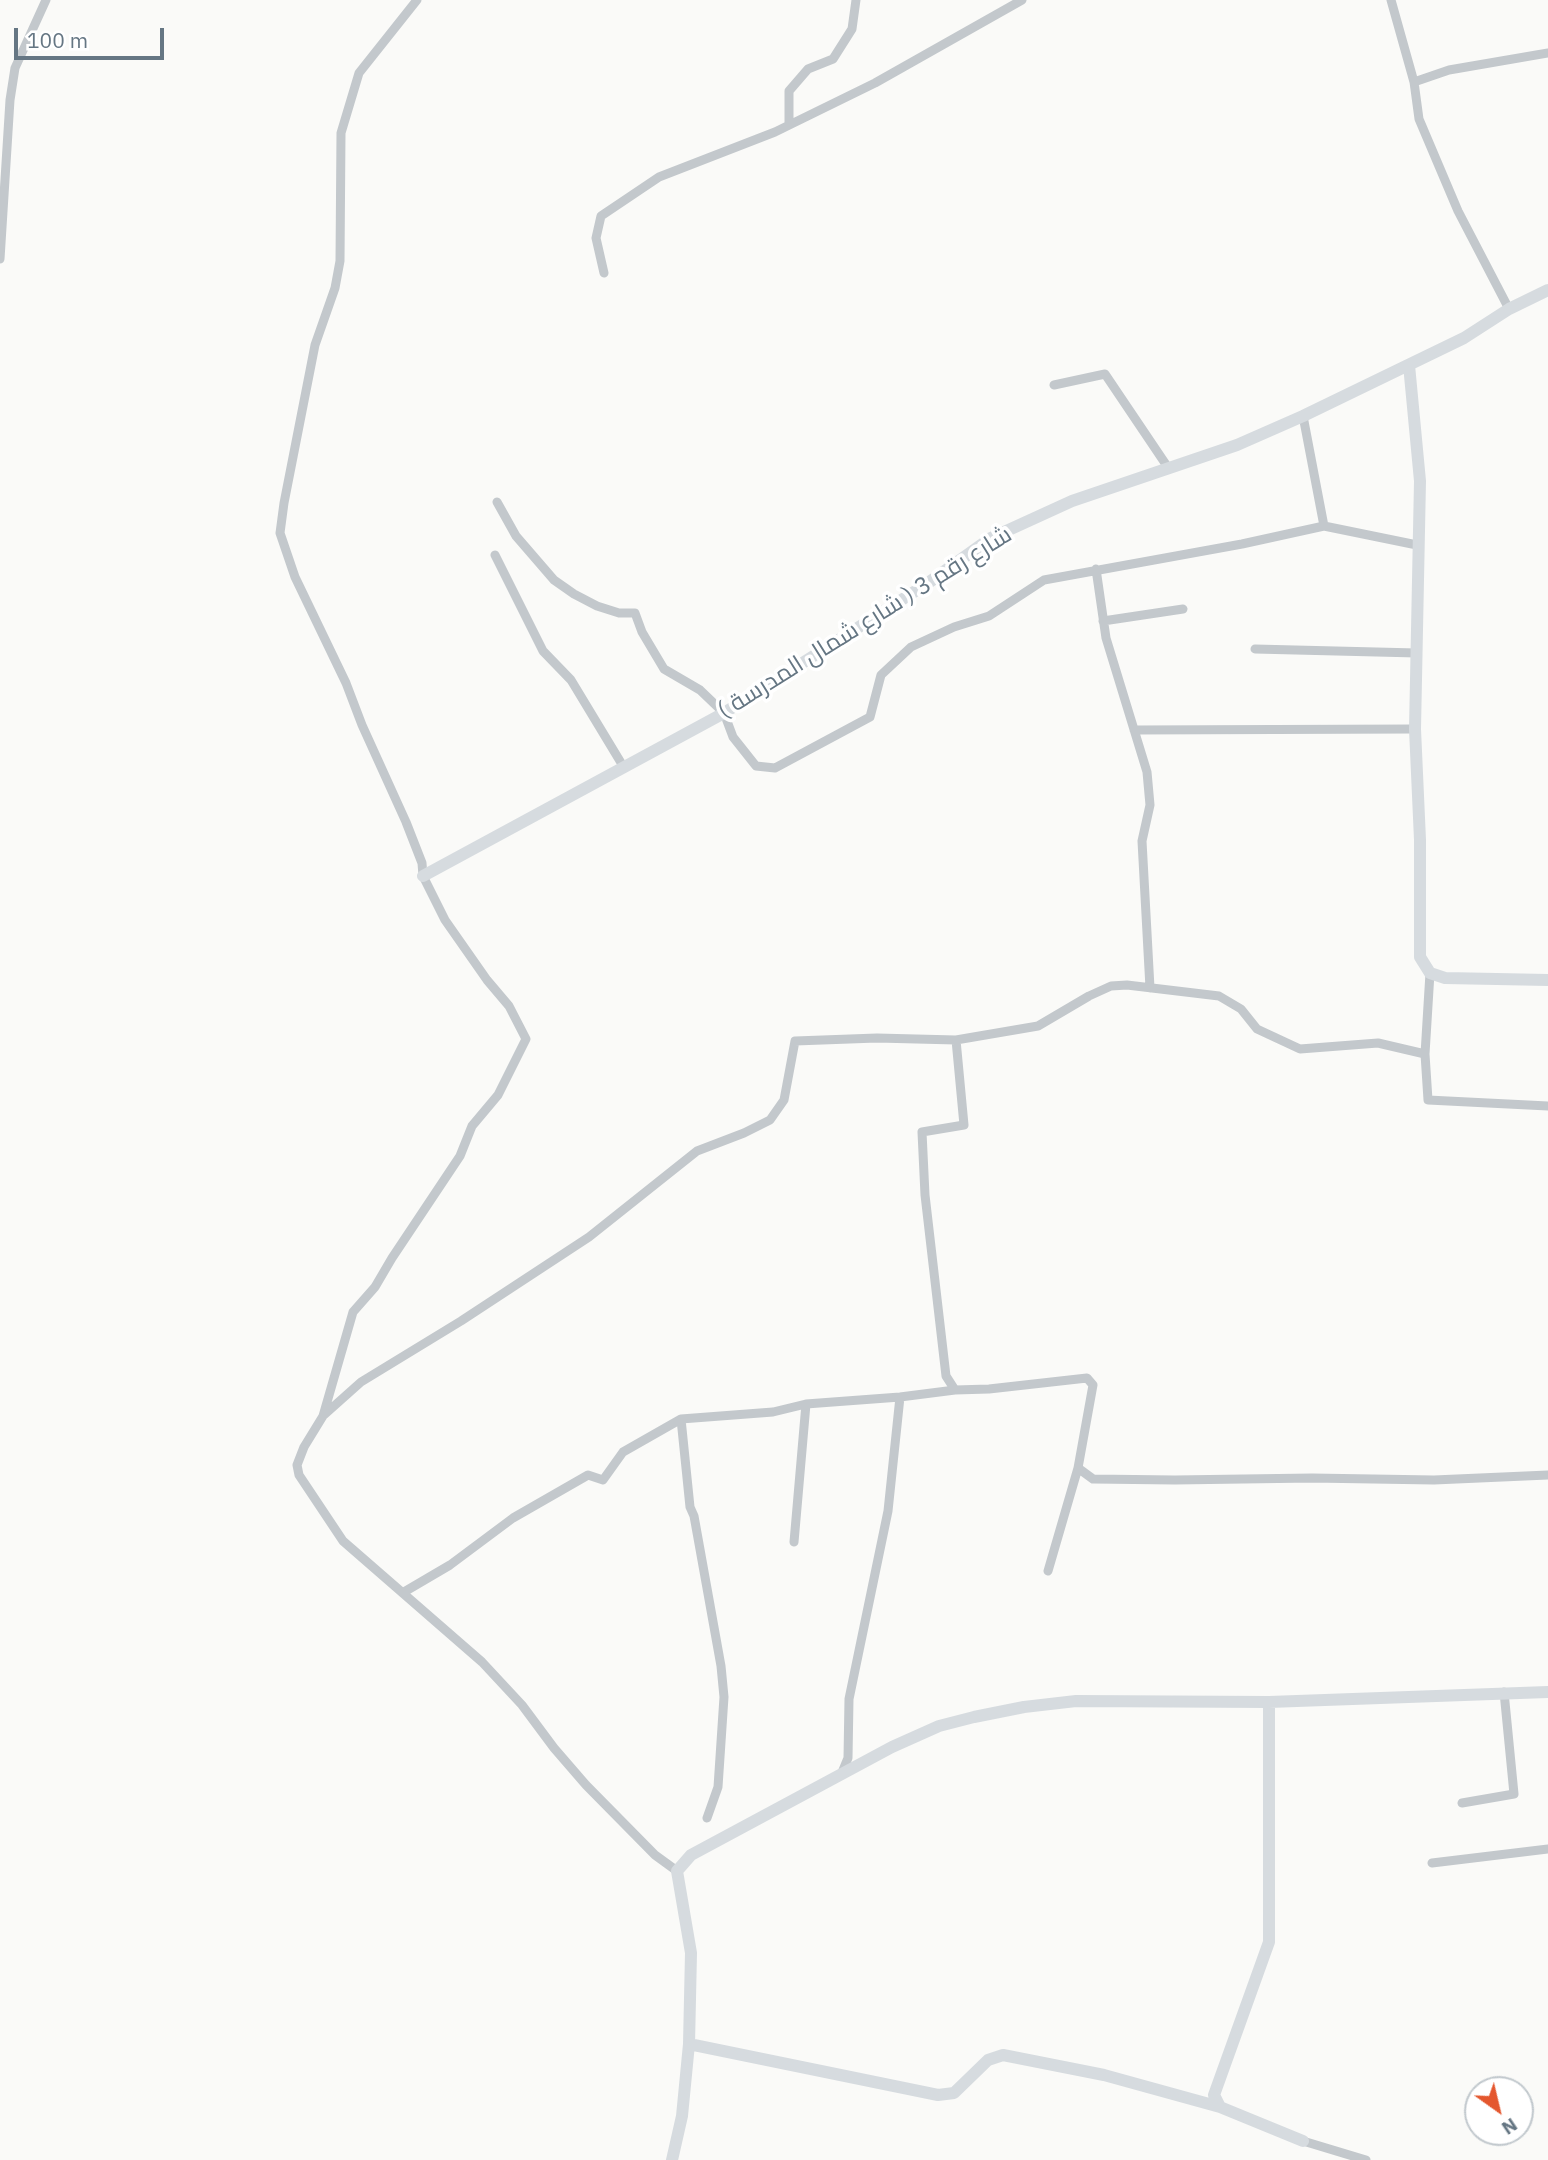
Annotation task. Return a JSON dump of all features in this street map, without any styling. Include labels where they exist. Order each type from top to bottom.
[{"type":"street","points":[[0,259],[10,100],[15,68],[46,0]]},
{"type":"street","points":[[417,0],[359,73],[341,133],[340,261],[335,288],[315,345],[280,533],[295,578],[346,683],[406,821],[422,863],[422,876],[445,920],[486,980],[509,1006],[526,1039],[498,1095],[472,1126],[460,1156],[375,1287],[354,1312],[323,1416],[297,1465],[299,1475],[343,1541],[482,1662],[522,1705],[586,1785],[655,1855],[677,1871],[691,1954],[689,2044],[682,2116],[671,2160]]},
{"type":"street","points":[[789,125],[789,91],[807,69],[833,59],[852,29],[856,0]]},
{"type":"street","points":[[604,274],[596,238],[601,216],[659,177],[789,125],[875,83],[1022,0]]},
{"type":"street","points":[[1391,0],[1414,82],[1419,119],[1458,211],[1510,309]]},
{"type":"street","points":[[1414,82],[1449,70],[1548,53]]},
{"type":"street","name":"شارع رقم 3 ( شارع شمال المدرسة )","points":[[422,876],[724,713],[928,583],[991,538],[1072,501],[1237,445],[1303,416],[1464,338],[1510,309],[1548,290]]},
{"type":"street","points":[[1409,365],[1420,481],[1415,729],[1420,840],[1420,957],[1430,973],[1425,1054],[1428,1100],[1548,1106]]},
{"type":"street","points":[[1054,385],[1105,374],[1169,469]]},
{"type":"street","points":[[1303,416],[1324,526]]},
{"type":"street","points":[[497,502],[516,536],[554,580],[597,606],[635,613],[642,632],[664,669],[699,690],[724,713],[733,737],[756,766],[775,768],[870,717],[881,675],[911,647],[954,627],[989,616],[1044,580],[1242,544],[1324,526],[1417,545]]},
{"type":"street","points":[[495,555],[543,652],[570,680],[623,766]]},
{"type":"street","points":[[1096,569],[1106,638],[1147,772],[1150,805],[1142,841],[1150,988]]},
{"type":"street","points":[[1103,621],[1183,608]]},
{"type":"street","points":[[1255,649],[1417,653]]},
{"type":"street","points":[[1134,730],[1415,729]]},
{"type":"street","points":[[1430,973],[1445,978],[1548,981]]},
{"type":"street","points":[[323,1416],[361,1382],[461,1321],[589,1237],[697,1151],[770,1120],[784,1100],[795,1041],[877,1038],[956,1040],[1038,1026],[1089,996],[1111,986],[1127,985],[1219,996],[1241,1009],[1257,1029],[1300,1049],[1378,1043],[1425,1054]]},
{"type":"street","points":[[955,1390],[946,1376],[928,1220],[922,1132],[964,1125],[956,1040]]},
{"type":"street","points":[[404,1592],[450,1565],[513,1518],[589,1475],[603,1480],[623,1452],[681,1419],[773,1412],[806,1404],[1087,1378],[1093,1385],[1077,1468],[1048,1571]]},
{"type":"street","points":[[842,1775],[848,1758],[849,1699],[888,1511],[900,1397]]},
{"type":"street","points":[[794,1542],[806,1404]]},
{"type":"street","points":[[681,1419],[690,1507],[694,1516],[724,1697],[718,1787],[707,1818]]},
{"type":"street","points":[[1077,1468],[1093,1479],[1434,1480],[1548,1475]]},
{"type":"street","points":[[1462,1803],[1514,1794],[1504,1692]]},
{"type":"street","points":[[677,1871],[691,1855],[892,1747],[939,1726],[1024,1707],[1076,1700],[1269,1702],[1548,1692]]},
{"type":"street","points":[[1220,2107],[1214,2095],[1269,1942],[1269,1702]]},
{"type":"street","points":[[1432,1863],[1548,1849]]},
{"type":"street","points":[[689,2044],[938,2095],[954,2093],[988,2060],[1003,2055],[1104,2075],[1220,2107],[1303,2141],[1366,2160]]}]
